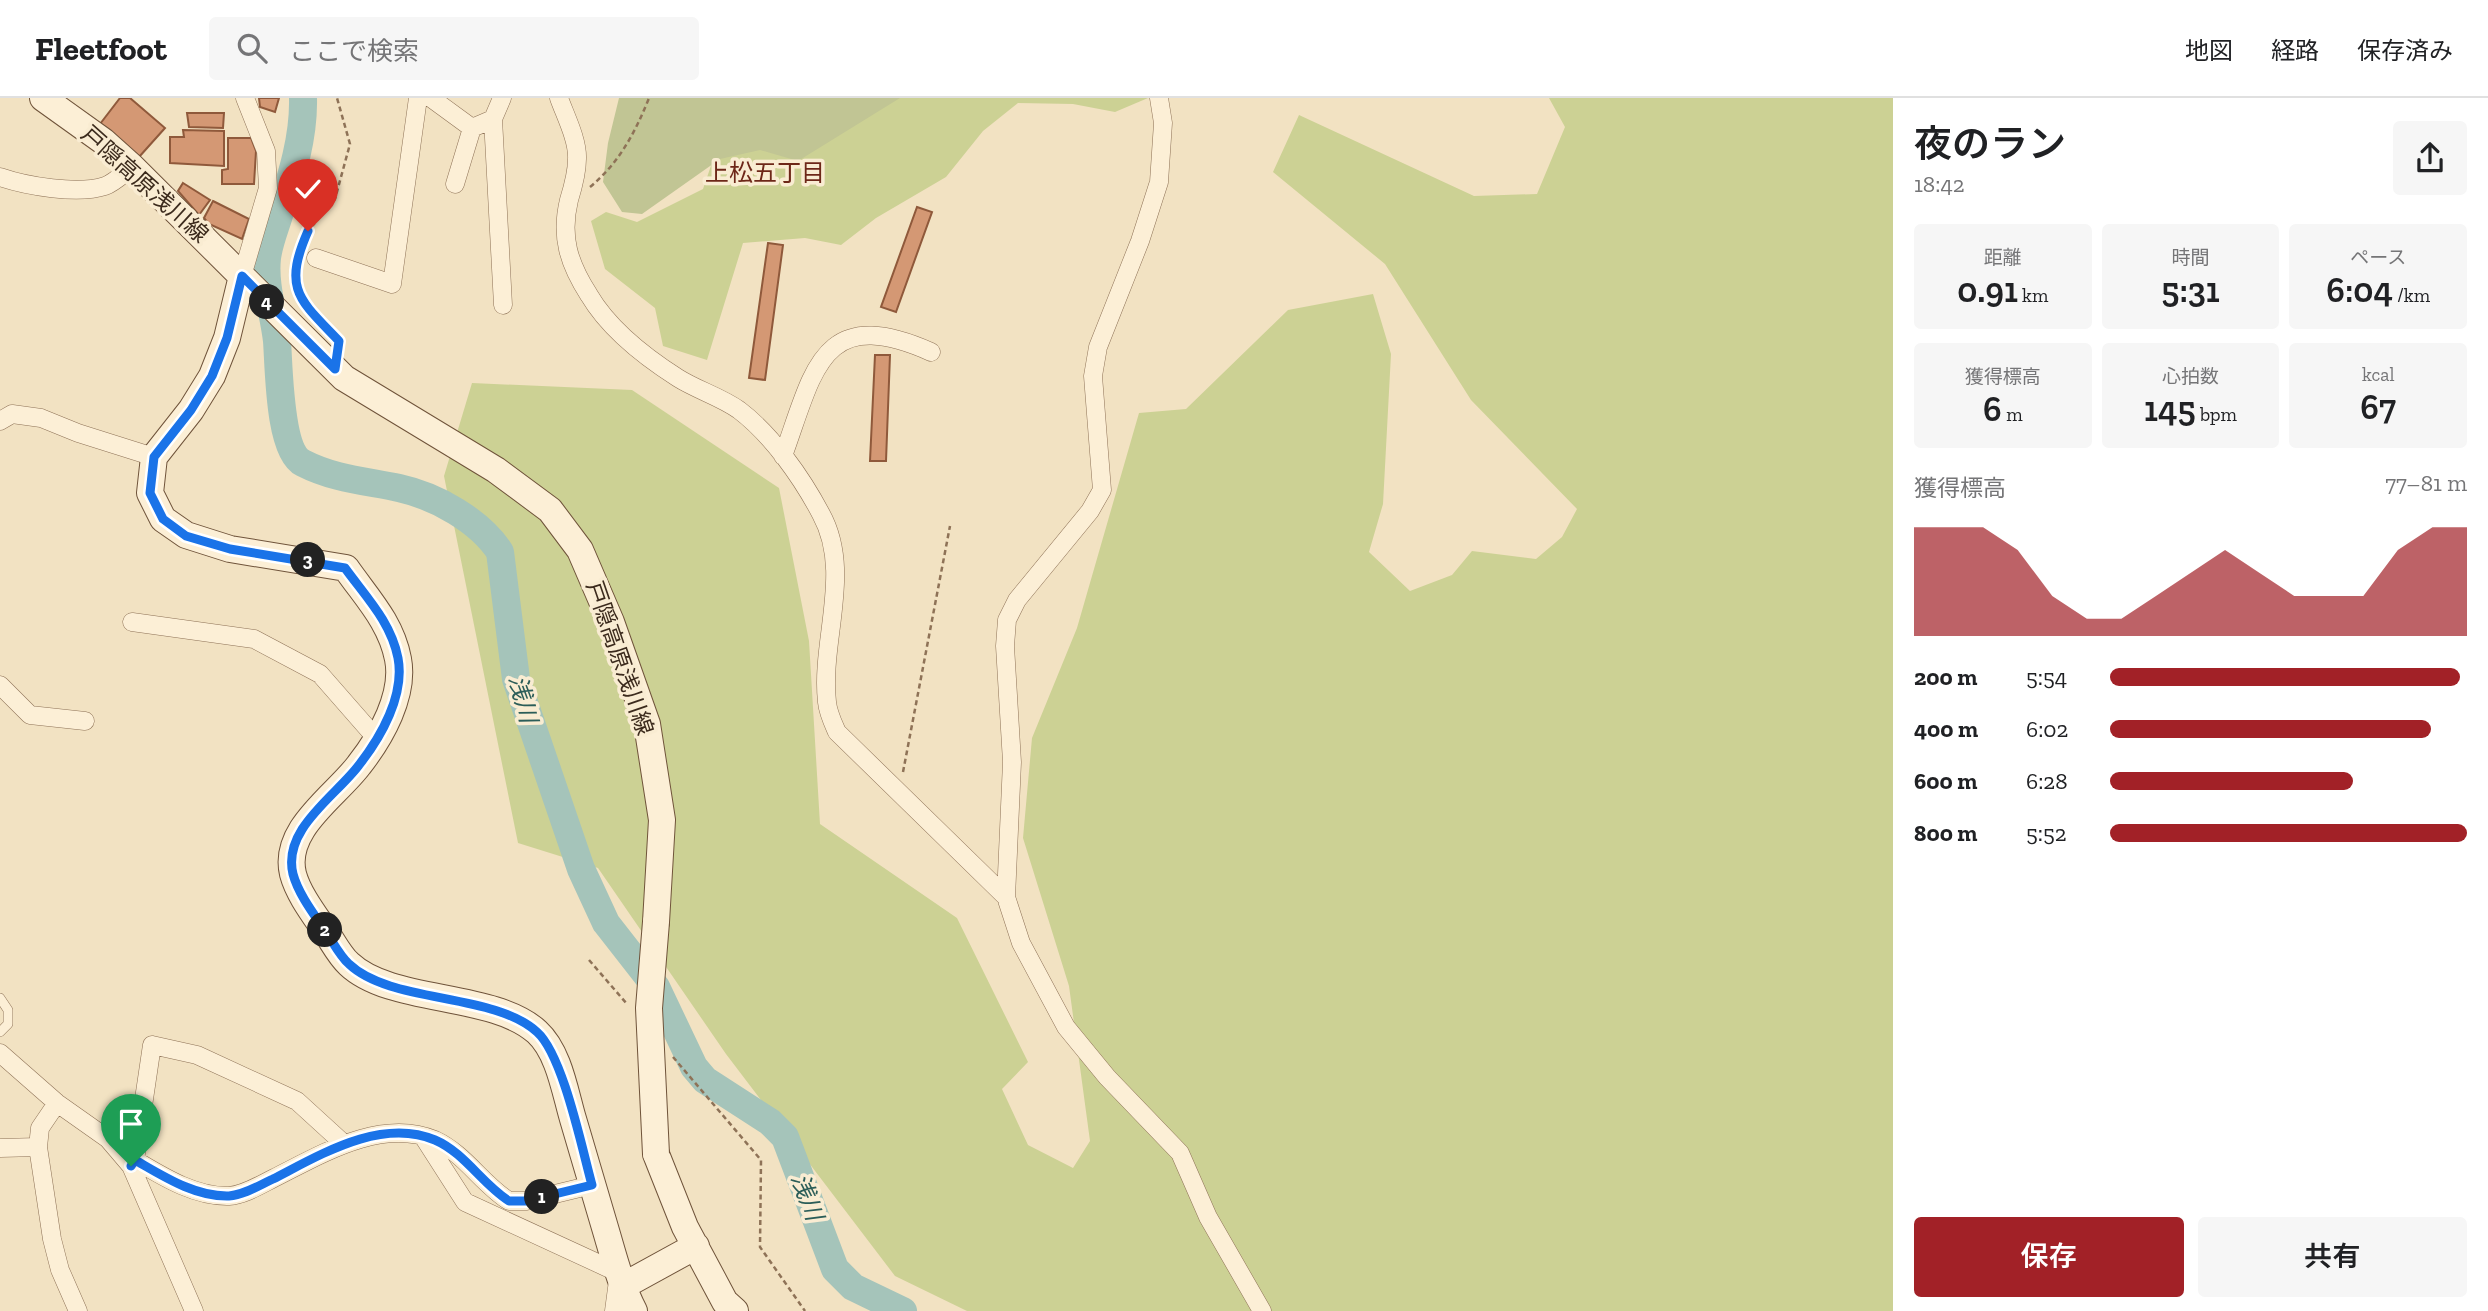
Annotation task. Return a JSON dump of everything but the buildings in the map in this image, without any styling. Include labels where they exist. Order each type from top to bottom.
[{"type":"main road","name":"戸隠高原浅川線","points":[[43,98],[103,141],[132,167],[335,369],[406,417],[496,470],[550,510],[580,550],[611,622],[647,724],[662,820],[649,1008],[656,1154],[696,1246],[725,1303],[735,1311]]},
{"type":"main road","points":[[247,281],[212,376],[191,410],[154,457],[150,493],[163,519],[186,536],[230,549],[345,568],[370,597],[388,630],[398,658],[400,683],[386,722],[359,765],[306,822],[292,855],[293,875],[313,913],[348,964],[368,977],[427,995],[466,1002],[516,1020],[537,1032],[552,1054],[564,1086],[621,1280],[634,1311]]},
{"type":"main road","points":[[621,1280],[696,1246]]},
{"type":"street","points":[[245,98],[266,151],[268,188],[247,281]]},
{"type":"street","points":[[316,258],[392,284],[418,98]]},
{"type":"street","points":[[431,98],[472,128]]},
{"type":"street","points":[[502,98],[493,119],[503,305]]},
{"type":"street","points":[[559,98],[578,156],[564,236],[568,258],[590,297],[614,326],[678,378],[738,409],[757,425],[783,456],[821,514],[831,535],[836,579],[830,612],[827,706],[837,733],[1006,897]]},
{"type":"street","points":[[1159,98],[1163,123],[1159,182],[1140,241],[1098,347],[1093,376],[1102,490],[1090,511],[1017,600],[1007,620],[1005,646],[1012,762],[1006,897],[1027,955],[1066,1027],[1107,1077],[1180,1153],[1208,1217],[1262,1311]]},
{"type":"street","points":[[455,184],[472,128],[493,119]]},
{"type":"street","points":[[0,177],[56,188],[84,188],[105,186],[132,167]]},
{"type":"street","points":[[783,456],[818,362],[834,346],[855,335],[875,335],[898,337],[931,352]]},
{"type":"street","points":[[0,421],[12,414],[41,418],[78,433],[154,457]]},
{"type":"street","points":[[132,622],[254,639],[320,674],[376,738]]},
{"type":"street","points":[[0,685],[30,715],[85,720]]},
{"type":"street","points":[[194,1311],[133,1163],[152,1045],[197,1055],[297,1101],[343,1143]]},
{"type":"street","points":[[0,1053],[57,1103],[108,1139],[133,1163],[203,1192],[230,1196],[253,1189],[343,1143],[409,1134],[454,1151],[509,1201],[526,1201],[592,1185]]},
{"type":"street","points":[[57,1103],[40,1128],[38,1147],[52,1239],[60,1270],[78,1311]]},
{"type":"street","points":[[424,1138],[465,1202],[621,1280],[614,1311]]},
{"type":"street","points":[[0,1148],[38,1147]]},
{"type":"lane","points":[[0,998],[9,1010],[8,1024],[0,1032]]},
{"type":"path","points":[[335,369],[339,341],[299,299],[295,282],[302,244],[308,231],[335,199],[350,144],[337,98]]},
{"type":"path","points":[[568,203],[615,163],[640,121],[649,98]]},
{"type":"path","points":[[899,792],[950,526]]},
{"type":"path","points":[[589,960],[633,1011]]},
{"type":"path","points":[[668,1051],[761,1160],[760,1247],[805,1311]]},
{"type":"green space","points":[[619,98],[900,98],[798,161],[760,150],[720,159],[642,214],[622,212],[603,182],[608,143]]},
{"type":"green space","points":[[703,98],[1148,98],[1115,112],[1073,104],[1018,103],[983,131],[946,177],[876,218],[841,245],[805,238],[743,243],[707,360],[663,346],[655,308],[605,269],[591,221],[606,212],[637,222],[703,189],[715,154]]},
{"type":"green space","points":[[1549,98],[1893,98],[1893,1311],[967,1311],[895,1276],[726,1054],[598,868],[518,843],[444,476],[472,383],[632,390],[779,488],[809,641],[820,824],[957,918],[1028,1062],[1002,1089],[1028,1145],[1073,1168],[1090,1141],[1069,986],[1023,838],[1032,738],[1077,628],[1139,413],[1186,409],[1288,310],[1373,294],[1391,354],[1383,504],[1369,552],[1410,591],[1452,575],[1472,551],[1536,559],[1562,537],[1577,509],[1471,400],[1385,264],[1273,172],[1299,115],[1474,196],[1537,194],[1565,127]]},
{"type":"waterway","name":"浅川","points":[[303,98],[302,127],[296,156],[269,246],[266,268],[277,341],[282,407],[289,443],[303,463],[326,473],[413,492],[456,511],[481,530],[500,552],[516,679],[581,869],[606,923],[656,987],[694,1067],[705,1080],[770,1122],[785,1137],[835,1269],[853,1287],[903,1311]]},
{"type":"district","name":"上松五丁目","points":[[765,173]]},
{"type":"route","points":[[131,1166],[135,1160],[172,1181],[203,1192],[230,1196],[253,1189],[343,1143],[376,1136],[409,1134],[434,1140],[454,1151],[499,1195],[509,1201],[526,1201],[592,1185],[564,1086],[552,1054],[537,1032],[516,1020],[466,1002],[427,995],[368,977],[348,964],[313,913],[293,875],[292,855],[306,822],[359,765],[386,722],[400,683],[398,658],[388,630],[370,597],[345,568],[283,555],[230,549],[186,536],[163,519],[150,493],[154,457],[191,410],[212,376],[227,338],[242,276],[335,369],[339,341],[299,299],[295,282],[302,244],[308,231]]}]
